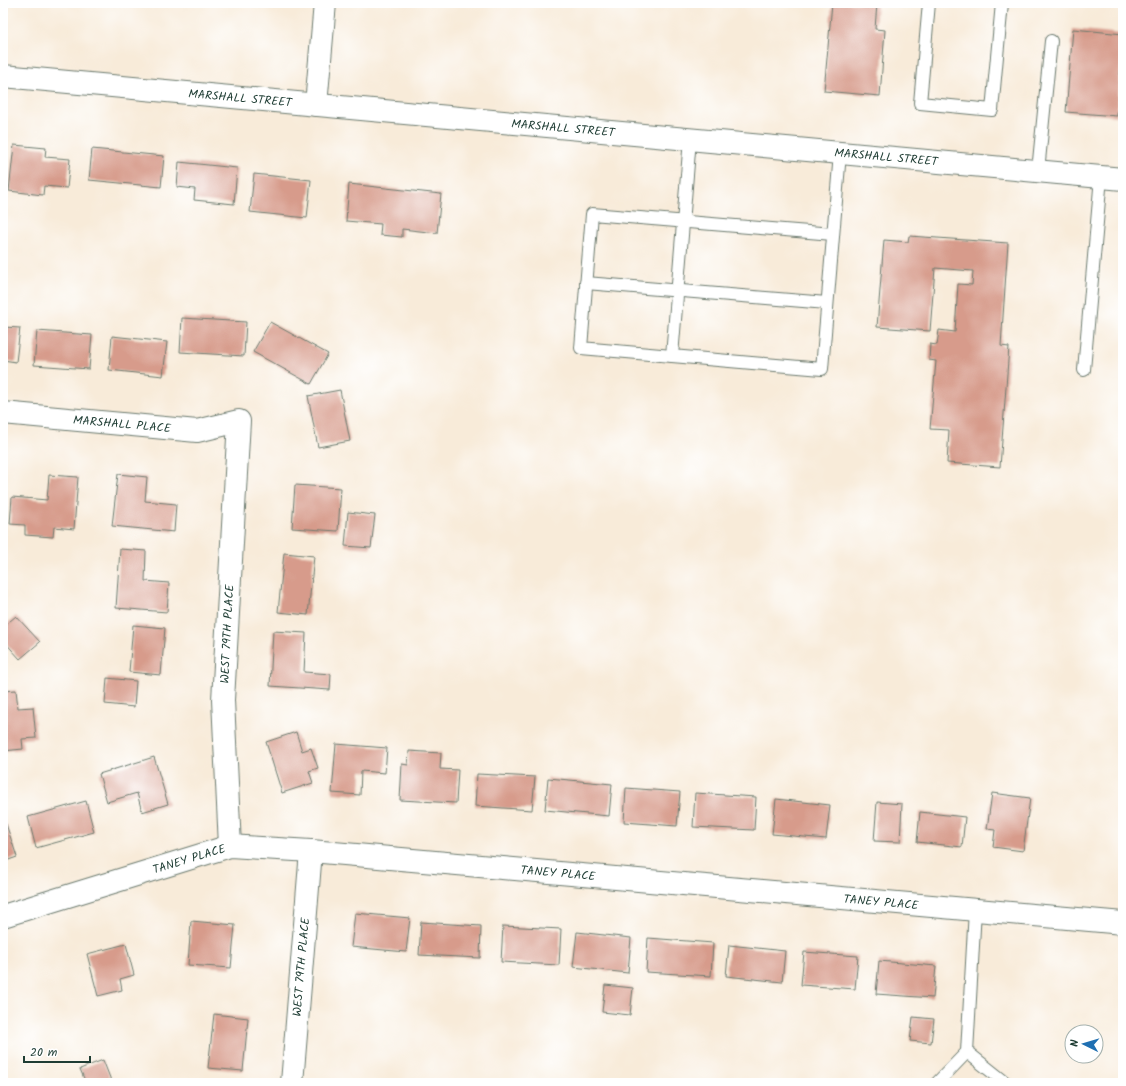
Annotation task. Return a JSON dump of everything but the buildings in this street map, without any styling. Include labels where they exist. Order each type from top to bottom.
[{"type":"street","points":[[316,105],[325,3]]},
{"type":"street","name":"MARSHALL STREET","points":[[3,76],[1123,179]]},
{"type":"street","name":"MARSHALL PLACE","points":[[3,413],[197,431],[239,421]]},
{"type":"street","name":"WEST 79TH PLACE","points":[[230,846],[224,700],[239,421]]},
{"type":"street","name":"TANEY PLACE","points":[[3,916],[230,846],[311,851],[1123,923]]},
{"type":"street","name":"WEST 79TH PLACE","points":[[292,1083],[311,851]]},
{"type":"lane","points":[[929,3],[920,102],[992,110],[1002,3]]},
{"type":"lane","points":[[1038,171],[1051,41]]},
{"type":"lane","points":[[672,356],[690,139]]},
{"type":"lane","points":[[833,234],[592,214],[580,348],[822,369],[840,153]]},
{"type":"lane","points":[[1084,370],[1101,177]]},
{"type":"lane","points":[[586,283],[827,303]]},
{"type":"lane","points":[[937,1083],[967,1052],[975,910]]},
{"type":"lane","points":[[967,1052],[1006,1083]]}]
